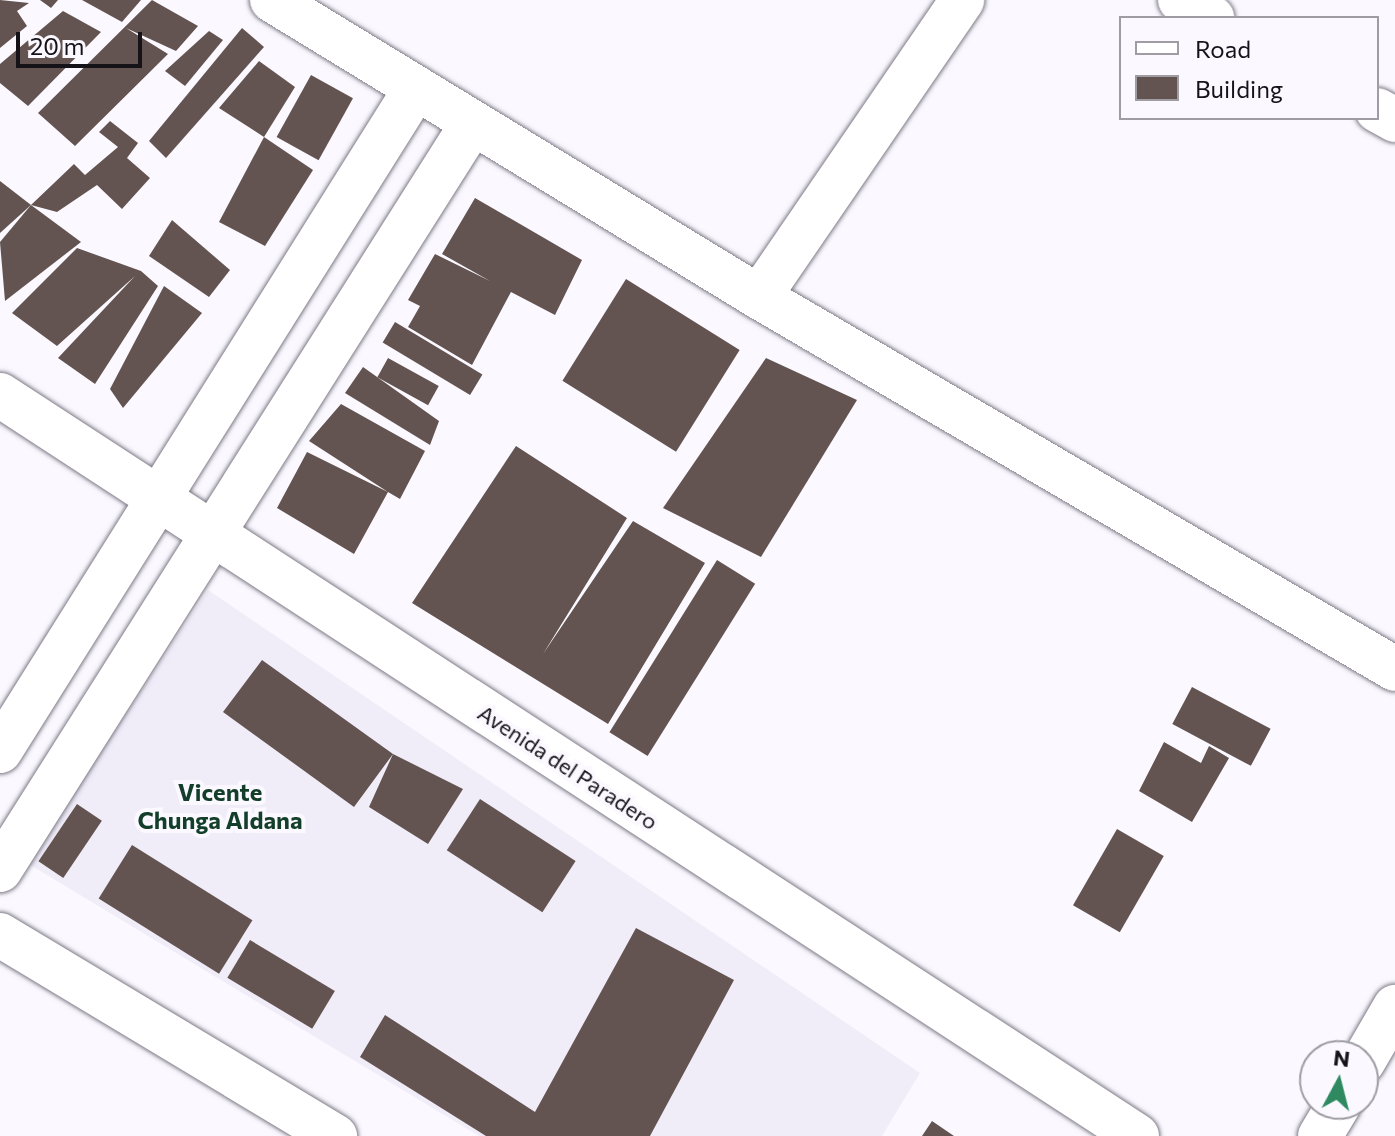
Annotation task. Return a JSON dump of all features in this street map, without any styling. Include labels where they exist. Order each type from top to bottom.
[{"type":"street","points":[[272,0],[759,297],[1395,669]]},
{"type":"street","points":[[759,297],[962,0]]},
{"type":"street","points":[[1180,0],[1208,16]]},
{"type":"street","points":[[0,751],[155,496],[416,88]]},
{"type":"street","points":[[0,870],[215,538],[472,124]]},
{"type":"street","name":"Avenida del Paradero","points":[[0,395],[215,538],[1137,1136]]},
{"type":"street","points":[[0,935],[335,1136]]},
{"type":"street","points":[[1376,1040],[1395,1007]]},
{"type":"shaded area","points":[[208,590],[920,1073],[882,1136],[479,1136],[27,863]]},
{"type":"building","points":[[0,0],[29,3],[17,11],[27,26],[0,48]]},
{"type":"building","points":[[40,0],[58,0],[51,8]]},
{"type":"building","points":[[82,0],[141,0],[122,22]]},
{"type":"building","points":[[152,0],[198,26],[176,51],[126,28],[168,54],[75,146],[38,113]]},
{"type":"building","points":[[63,11],[101,32],[28,106],[0,83],[0,64]]},
{"type":"building","points":[[242,28],[264,47],[166,158],[149,141]]},
{"type":"building","points":[[209,31],[223,40],[185,86],[165,71]]},
{"type":"building","points":[[259,61],[295,87],[264,137],[219,108]]},
{"type":"building","points":[[311,75],[353,98],[319,160],[277,137]]},
{"type":"building","points":[[110,121],[138,143],[127,158],[150,178],[122,209],[97,185],[57,212],[31,205],[74,164],[85,175],[118,147],[99,132]]},
{"type":"building","points":[[264,137],[313,170],[265,246],[219,222]]},
{"type":"building","points":[[0,181],[31,205],[0,233]]},
{"type":"building","points":[[475,198],[582,260],[555,315],[511,292],[472,365],[408,327],[420,306],[408,300],[435,254],[490,281],[442,254]]},
{"type":"building","points":[[31,205],[81,242],[5,301],[0,242]]},
{"type":"building","points":[[172,220],[230,270],[209,297],[149,256]]},
{"type":"building","points":[[77,248],[141,271],[158,286],[95,384],[58,358],[135,276],[57,346],[12,313]]},
{"type":"building","points":[[626,279],[740,350],[676,452],[562,381]]},
{"type":"building","points":[[164,286],[202,313],[123,408],[110,389]]},
{"type":"building","points":[[395,322],[482,375],[470,395],[383,343]]},
{"type":"building","points":[[388,358],[439,386],[428,405],[377,377]]},
{"type":"building","points":[[766,358],[857,400],[761,557],[663,508]]},
{"type":"building","points":[[363,367],[439,421],[430,445],[345,393]]},
{"type":"building","points":[[341,404],[425,451],[400,499],[309,441]]},
{"type":"building","points":[[516,446],[627,518],[543,654],[633,521],[705,563],[608,724],[412,603]]},
{"type":"building","points":[[307,452],[388,492],[354,554],[277,508]]},
{"type":"building","points":[[717,560],[755,584],[648,756],[609,732]]},
{"type":"building","points":[[262,660],[393,754],[354,807],[223,712]]},
{"type":"building","points":[[1192,687],[1271,729],[1251,766],[1172,724]]},
{"type":"building","points":[[1164,742],[1201,763],[1209,746],[1229,758],[1192,822],[1139,791]]},
{"type":"building","points":[[393,754],[463,789],[428,844],[369,807]]},
{"type":"building","points":[[480,799],[576,861],[542,912],[447,850]]},
{"type":"building","points":[[77,804],[102,821],[63,878],[38,861]]},
{"type":"building","points":[[1117,829],[1164,856],[1120,932],[1073,905]]},
{"type":"building","points":[[132,845],[252,920],[219,974],[99,898]]},
{"type":"building","points":[[636,928],[734,980],[650,1136],[486,1136],[360,1057],[385,1015],[535,1112]]},
{"type":"building","points":[[250,940],[335,991],[312,1029],[227,978]]},
{"type":"building","points":[[932,1121],[954,1136],[922,1136]]},
{"type":"district","name":"Vicente Chunga Aldana","points":[[220,806]]}]
